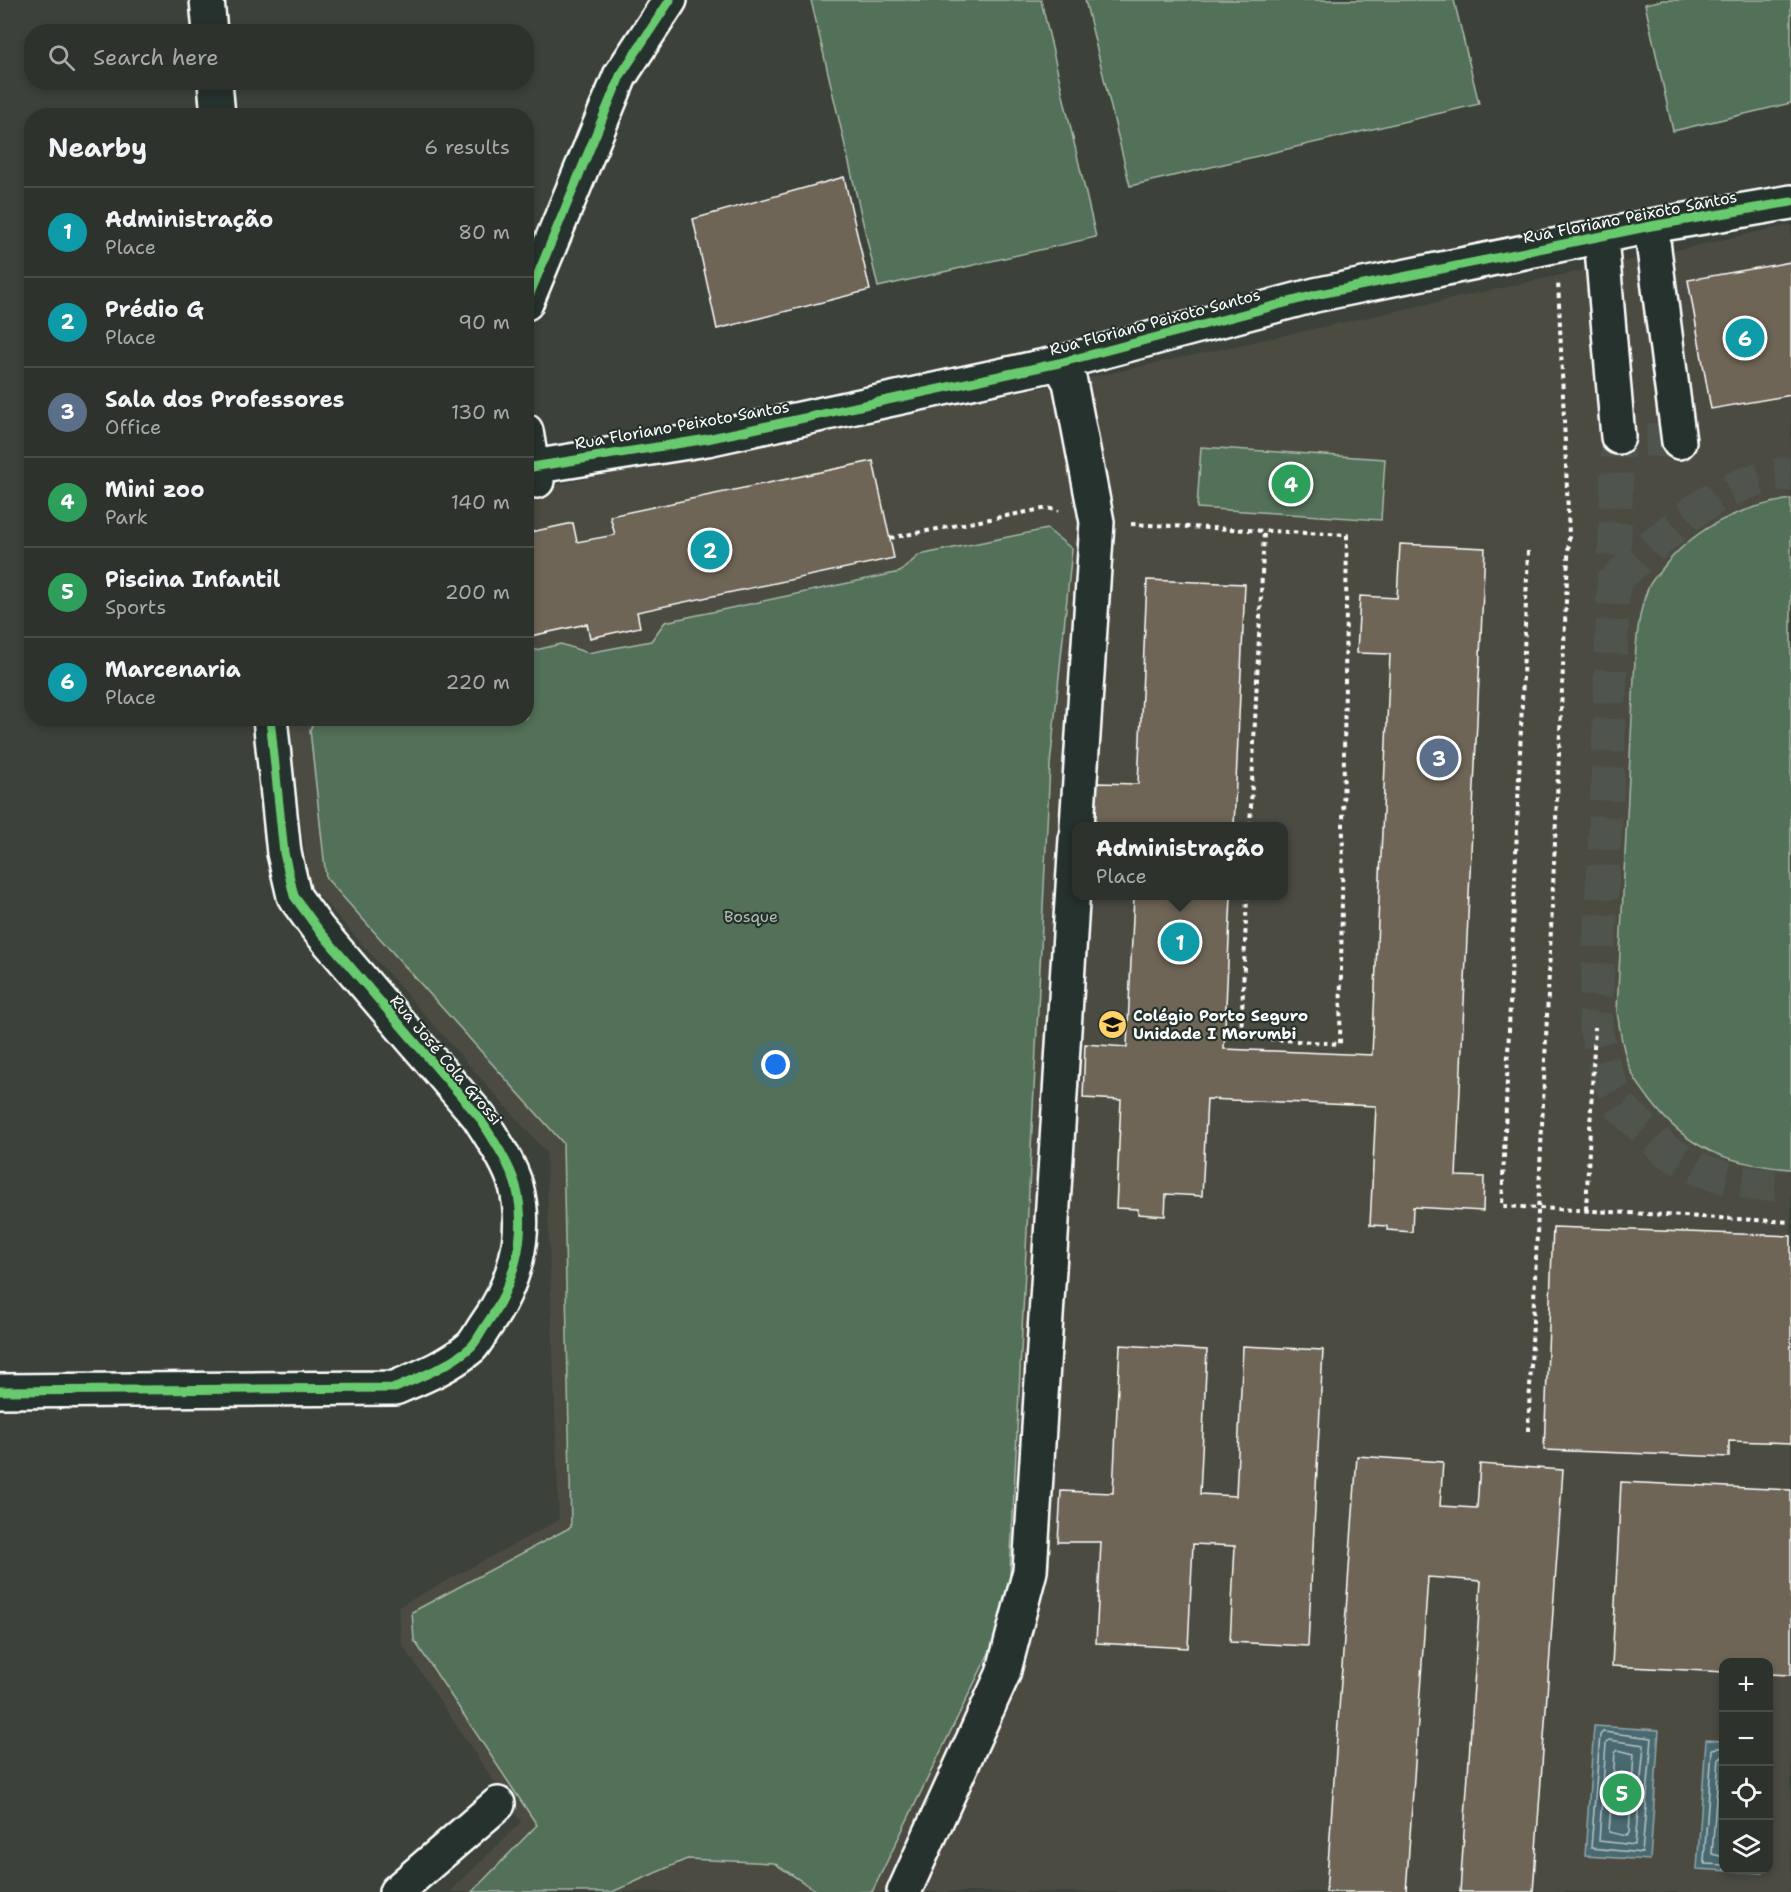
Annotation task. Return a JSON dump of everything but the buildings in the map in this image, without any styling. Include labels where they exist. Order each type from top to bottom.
[{"type":"street","points":[[207,0],[209,24]]},
{"type":"street","points":[[534,284],[620,76],[670,0]]},
{"type":"street","points":[[216,90],[217,108]]},
{"type":"street","name":"Rua Floriano Peixoto Santos","points":[[534,474],[1059,363],[1315,295],[1651,226],[1791,202]]},
{"type":"street","points":[[1651,226],[1679,442]]},
{"type":"street","points":[[1601,237],[1618,437]]},
{"type":"street","points":[[1059,363],[1070,382],[1097,522],[1077,822]]},
{"type":"street","name":"Rua José Cola Grossi","points":[[0,1391],[395,1388],[432,1373],[472,1346],[502,1303],[515,1269],[520,1221],[516,1185],[500,1150],[479,1117],[318,930],[294,896],[284,853],[271,726]]},
{"type":"street","points":[[904,1892],[1003,1674],[1030,1571],[1073,900]]},
{"type":"street","points":[[396,1892],[498,1804]]},
{"type":"path","points":[[1528,1431],[1569,536],[1557,246]]},
{"type":"path","points":[[1250,822],[1264,532]]},
{"type":"path","points":[[1247,900],[1241,1037],[1340,1044],[1347,535]]},
{"type":"path","points":[[1528,551],[1502,1206],[1791,1222]]},
{"type":"path","points":[[1586,1210],[1595,1027]]},
{"type":"shaded area","name":"Colégio Porto Seguro Unidade I Morumbi","points":[[1791,225],[1791,1892],[450,1892],[521,1822],[402,1644],[398,1607],[559,1520],[546,1152],[310,885],[289,734],[290,726],[534,726],[534,490],[1070,382]]},
{"type":"green space","points":[[811,0],[1041,0],[1096,237],[878,287]]},
{"type":"green space","points":[[1085,0],[1454,0],[1479,104],[1130,186]]},
{"type":"green space","points":[[1663,0],[1791,0],[1791,103],[1673,131],[1645,4]]},
{"type":"green space","points":[[1201,447],[1385,459],[1381,520],[1197,508]]},
{"type":"green space","points":[[1791,499],[1791,1169],[1789,1169],[1767,1167],[1728,1158],[1694,1142],[1679,1131],[1650,1100],[1632,1073],[1624,1048],[1617,1011],[1635,659],[1639,622],[1646,595],[1651,583],[1666,564],[1679,550],[1707,528],[1755,507]]},
{"type":"green space","name":"Bosque","points":[[1047,529],[1072,549],[1050,765],[1008,1614],[872,1892],[818,1892],[774,1863],[687,1859],[612,1892],[472,1892],[537,1825],[414,1640],[412,1612],[571,1527],[563,1143],[326,878],[310,730],[312,726],[534,726],[534,650],[561,644],[588,653],[651,641],[665,622],[900,572],[919,555]]},
{"type":"water","points":[[1594,1726],[1659,1730],[1650,1860],[1585,1856]]},
{"type":"water","points":[[1706,1740],[1719,1741],[1719,1870],[1697,1869]]},
{"type":"tunnel","points":[[1679,442],[1618,437],[1607,790],[1595,1027],[1606,1072],[1621,1107],[1666,1151],[1701,1170],[1726,1178],[1754,1184],[1791,1186]]},
{"type":"tunnel","points":[[1614,581],[1694,511],[1716,497],[1764,478],[1791,474]]},
{"type":"cycle path","points":[[534,284],[620,76],[670,0]]},
{"type":"cycle path","points":[[534,467],[707,439],[1059,363],[1315,295],[1651,226],[1791,202]]},
{"type":"cycle path","points":[[0,1391],[395,1388],[444,1365],[471,1347],[494,1312],[510,1279],[519,1242],[520,1205],[513,1177],[500,1150],[479,1117],[318,929],[294,896],[284,853],[271,726]]},
{"type":"place","name":"Marcenaria","points":[[1745,338]]},
{"type":"place","name":"Mini zoo","points":[[1291,484]]},
{"type":"place","name":"Prédio G","points":[[710,550]]},
{"type":"place","name":"Sala dos Professores","points":[[1439,758]]},
{"type":"place","name":"Administração","points":[[1180,942]]},
{"type":"place","name":"Colégio Porto Seguro Unidade I Morumbi","points":[[1112,1024]]},
{"type":"place","name":"Piscina Infantil","points":[[1622,1793]]}]
